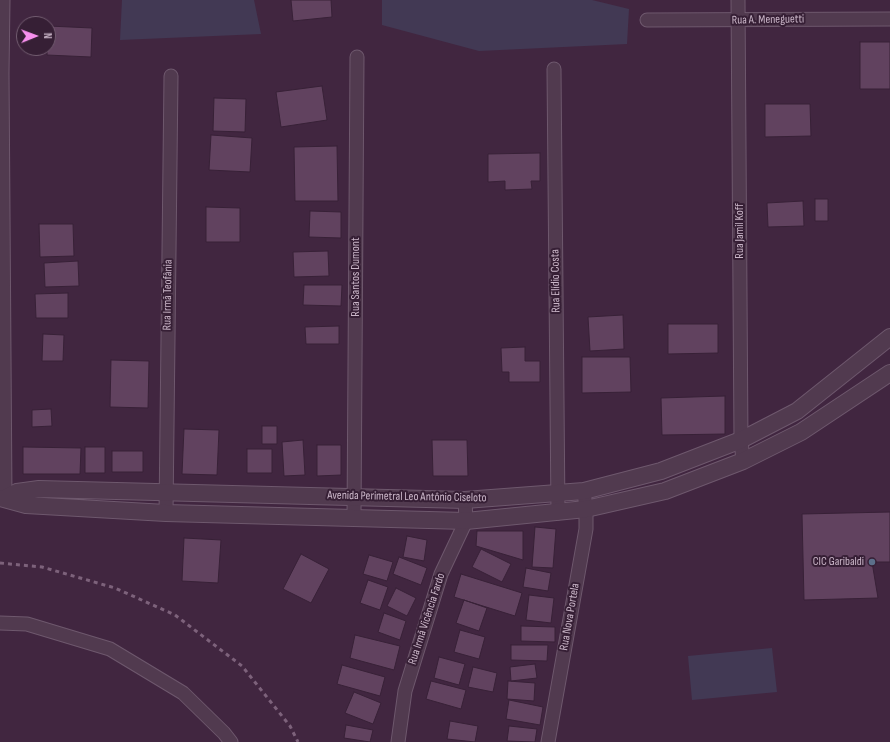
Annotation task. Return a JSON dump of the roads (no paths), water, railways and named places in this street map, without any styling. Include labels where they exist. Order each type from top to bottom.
[{"type":"street","points":[[3,0],[1,73],[2,498],[26,498]]},
{"type":"street","name":"Rua Jamil Koff","points":[[738,0],[741,440],[744,461]]},
{"type":"street","name":"Rua A. Meneguetti","points":[[647,20],[739,21],[890,19]]},
{"type":"street","name":"Rua Santos Dumont","points":[[354,518],[357,57]]},
{"type":"street","name":"Rua Elídio Costa","points":[[554,69],[558,513]]},
{"type":"street","name":"Rua Irmã Teofânia","points":[[166,513],[170,76]]},
{"type":"street","name":"Avenida Perimetral Leo Antônio Ciseloto","points":[[26,498],[166,493],[465,500],[584,491],[661,471],[741,440],[797,411],[890,337]]},
{"type":"street","name":"Avenida Perimetral Leo Antônio Ciseloto","points":[[26,498],[166,513],[354,518],[466,520],[586,510],[665,491],[744,461],[801,432],[890,373]]},
{"type":"street","name":"Rua Nova Portela","points":[[548,742],[586,529],[584,491]]},
{"type":"street","name":"Rua Irmã Vicência Fardo","points":[[398,742],[405,691],[441,574],[466,520],[465,500]]},
{"type":"street","points":[[0,623],[27,624],[110,649],[183,693],[224,733],[231,742]]},
{"type":"railway","points":[[0,563],[42,567],[115,588],[175,615],[242,666],[290,726],[298,742]]},
{"type":"place","name":"CIC Garibaldi","points":[[872,562]]}]
